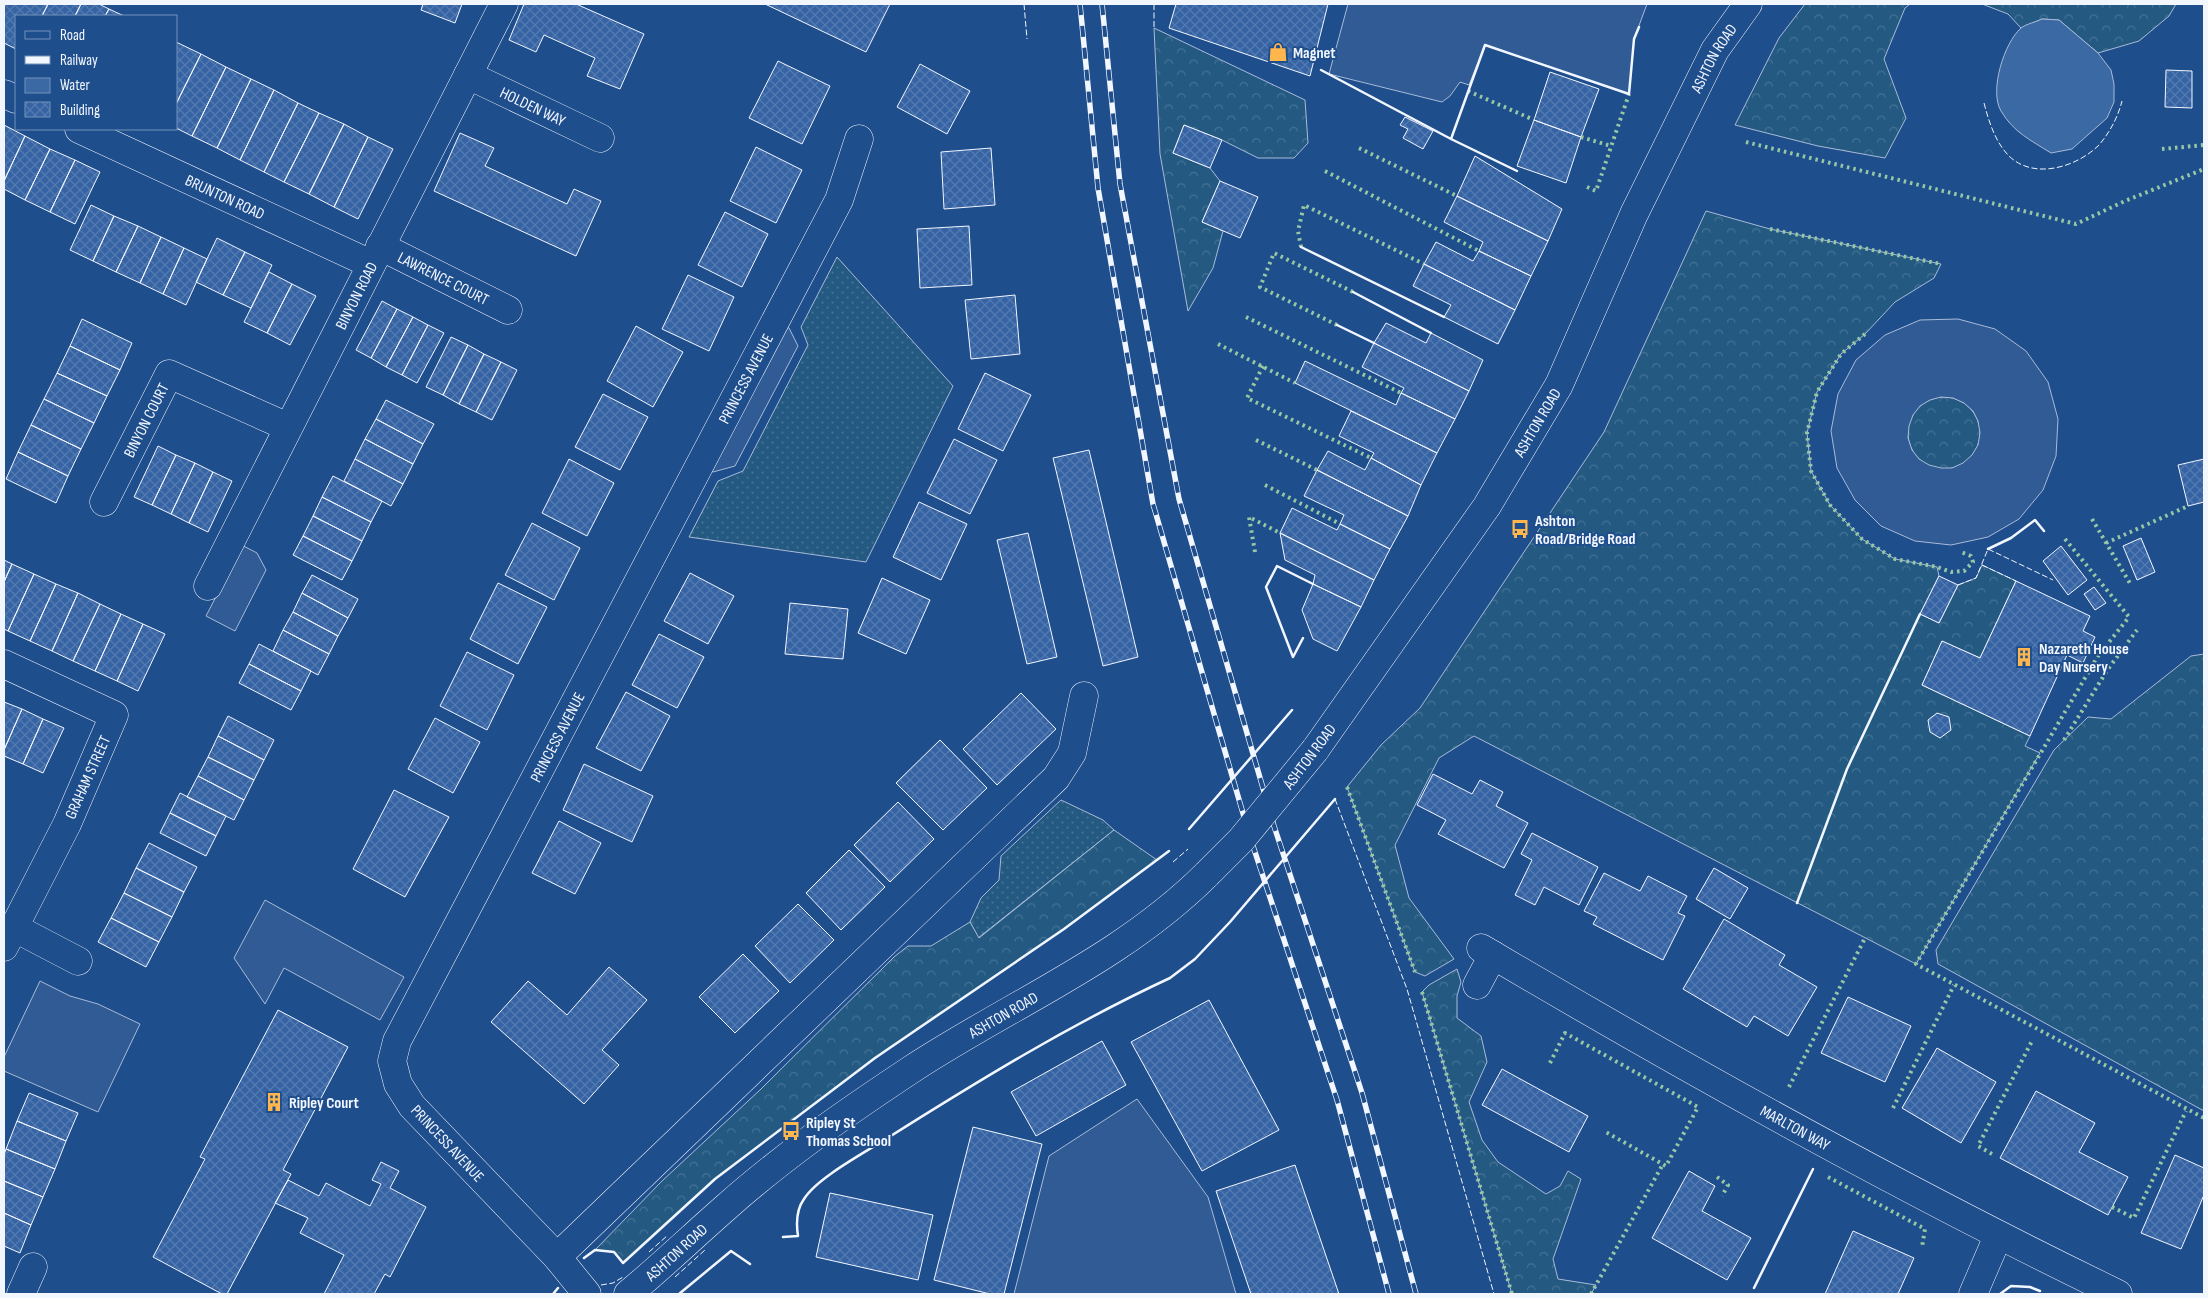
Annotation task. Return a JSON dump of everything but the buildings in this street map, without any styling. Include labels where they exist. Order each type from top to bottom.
[{"type":"street","name":"BINYON ROAD","points":[[208,586],[504,4]]},
{"type":"street","name":"ASHTON ROAD","points":[[628,1294],[725,1208],[818,1135],[880,1090],[932,1056],[1123,943],[1154,922],[1241,840],[1315,750],[1486,506],[1559,384],[1634,214],[1715,50],[1748,4]]},
{"type":"street","name":"HOLDEN WAY","points":[[468,75],[600,138]]},
{"type":"street","name":"BRUNTON ROAD","points":[[81,130],[376,255]]},
{"type":"street","name":"PRINCESS AVENUE","points":[[587,1294],[557,1257],[412,1106],[398,1084],[392,1061],[397,1041],[835,207],[859,139]]},
{"type":"street","name":"LAWRENCE COURT","points":[[376,255],[508,310]]},
{"type":"street","name":"BINYON COURT","points":[[104,502],[168,374],[288,427]]},
{"type":"street","name":"GRAHAM STREET","points":[[4,664],[114,715],[67,824],[10,937]]},
{"type":"street","points":[[557,1257],[1056,778],[1072,753],[1084,696]]},
{"type":"street","points":[[10,937],[78,961]]},
{"type":"street","name":"MARLTON WAY","points":[[1477,985],[1487,952],[1822,1142],[1998,1236],[2118,1294]]},
{"type":"street","points":[[1973,1294],[1998,1236]]},
{"type":"street","points":[[21,1294],[34,1267]]},
{"type":"green space","points":[[1805,4],[1910,4],[1905,8],[1884,59],[1906,118],[1885,158],[1818,146],[1735,125],[1779,38]]},
{"type":"green space","points":[[1982,4],[2176,4],[2169,16],[2139,41],[2098,53],[2059,20],[2042,19],[2021,28],[2008,14]]},
{"type":"green space","points":[[1154,28],[1305,100],[1308,143],[1294,158],[1258,158],[1222,140],[1184,125],[1173,153],[1210,168],[1220,181],[1202,222],[1223,231],[1213,268],[1188,311],[1160,154]]},
{"type":"green space","points":[[1706,211],[1770,229],[1941,264],[1934,278],[1895,302],[1865,334],[1841,354],[1817,392],[1807,433],[1811,471],[1830,505],[1862,539],[1895,559],[1937,567],[1939,576],[1920,614],[1939,623],[1958,585],[1976,578],[1982,565],[2016,581],[1980,658],[1942,641],[1922,685],[2030,736],[2025,746],[2040,753],[1916,964],[1474,736],[1439,758],[1395,845],[1409,898],[1454,959],[1425,976],[1415,972],[1347,787],[1381,745],[1420,708],[1604,432]]},
{"type":"green space","points":[[837,257],[953,386],[866,562],[689,537],[718,481],[743,471],[808,345],[801,327]]},
{"type":"green space","points":[[1944,397],[1964,403],[1974,413],[1980,433],[1974,453],[1964,463],[1944,469],[1924,463],[1914,453],[1908,433],[1914,413],[1924,403]]},
{"type":"green space","points":[[2204,654],[2204,1111],[1938,964],[1936,950],[2054,750],[2088,717],[2111,719],[2191,656]]},
{"type":"green space","points":[[1061,800],[1103,820],[1114,830],[978,938],[970,922],[981,898],[999,880],[1001,856]]},
{"type":"green space","points":[[1114,830],[1157,860],[1064,929],[875,1058],[715,1179],[623,1263],[614,1252],[595,1250],[662,1181],[761,1089],[894,957],[908,946],[931,946],[970,922],[979,938]]},
{"type":"green space","points":[[1457,969],[1461,982],[1457,996],[1457,1018],[1481,1036],[1487,1062],[1469,1102],[1482,1140],[1498,1162],[1546,1194],[1560,1186],[1568,1171],[1581,1179],[1553,1259],[1558,1279],[1596,1285],[1591,1294],[1512,1294],[1422,992],[1429,985]]},
{"type":"shaded area","points":[[1348,4],[1647,4],[1634,39],[1629,94],[1485,45],[1469,85],[1460,82],[1450,96],[1442,102],[1329,74]]},
{"type":"shaded area","points":[[1958,319],[1995,329],[2026,351],[2048,382],[2058,419],[2056,456],[2043,490],[2019,519],[1988,537],[1951,545],[1915,541],[1881,526],[1855,500],[1837,468],[1831,431],[1838,394],[1856,360],[1885,335],[1920,320]],"holes":[[[1941,397],[1953,398],[1964,403],[1973,411],[1978,421],[1980,433],[1978,445],[1972,455],[1963,463],[1952,468],[1929,465],[1919,459],[1912,450],[1908,438],[1909,426],[1913,415],[1920,406],[1930,400]]]},
{"type":"shaded area","points":[[775,320],[789,328],[798,346],[735,466],[713,472],[698,467]]},
{"type":"shaded area","points":[[232,540],[257,553],[266,570],[235,631],[206,616],[219,591]]},
{"type":"shaded area","points":[[265,900],[404,977],[380,1020],[284,968],[265,1004],[234,958]]},
{"type":"shaded area","points":[[40,981],[70,996],[98,1004],[140,1024],[98,1112],[4,1071],[4,1057]]},
{"type":"shaded area","points":[[1137,1099],[1208,1197],[1236,1294],[1014,1294],[1049,1156]]},
{"type":"water","points":[[2042,19],[2059,20],[2098,53],[2111,70],[2114,84],[2114,102],[2107,118],[2072,149],[2051,153],[2011,125],[2001,111],[1997,92],[2000,68],[2009,44],[2021,28]]},
{"type":"railway","points":[[1080,4],[1098,188],[1153,504],[1249,834],[1337,1100],[1389,1294]]},
{"type":"railway","points":[[1102,4],[1120,184],[1179,499],[1274,826],[1362,1093],[1416,1294]]},
{"type":"hedge","points":[[1468,91],[1534,120]]},
{"type":"hedge","points":[[1587,187],[1596,191],[1629,94]]},
{"type":"hedge","points":[[1581,137],[1611,146]]},
{"type":"hedge","points":[[1746,142],[2076,224],[2125,201],[2204,169]]},
{"type":"hedge","points":[[2162,149],[2204,145]]},
{"type":"hedge","points":[[1359,148],[1457,196]]},
{"type":"hedge","points":[[1325,171],[1479,251]]},
{"type":"hedge","points":[[1301,247],[1298,231],[1304,205],[1424,264]]},
{"type":"hedge","points":[[1770,229],[1941,264]]},
{"type":"hedge","points":[[1337,325],[1260,287],[1274,253],[1353,292]]},
{"type":"hedge","points":[[1246,317],[1401,393]]},
{"type":"hedge","points":[[1865,334],[1841,354],[1817,392],[1807,433],[1811,471],[1830,505],[1862,539],[1895,559],[1937,567],[1951,572],[1964,571],[1973,562],[1971,556],[1961,552]]},
{"type":"hedge","points":[[1218,344],[1295,383]]},
{"type":"hedge","points":[[1263,366],[1247,398],[1371,458]]},
{"type":"hedge","points":[[1256,440],[1317,470]]},
{"type":"hedge","points":[[1265,485],[1340,524]]},
{"type":"hedge","points":[[2106,543],[2188,506]]},
{"type":"hedge","points":[[1255,552],[1249,517],[1280,533]]},
{"type":"hedge","points":[[2092,519],[2131,585]]},
{"type":"hedge","points":[[2065,539],[2129,617],[2098,656],[1916,964],[2204,1118]]},
{"type":"hedge","points":[[2064,740],[2108,669],[2137,630]]},
{"type":"hedge","points":[[1347,787],[1415,972]]},
{"type":"hedge","points":[[1789,1087],[1865,938]]},
{"type":"hedge","points":[[1893,1108],[1954,985]]},
{"type":"hedge","points":[[1422,992],[1512,1294]]},
{"type":"hedge","points":[[1550,1063],[1565,1033],[1698,1107],[1666,1166],[1604,1131]]},
{"type":"hedge","points":[[1992,1154],[1978,1146],[2033,1039]]},
{"type":"hedge","points":[[2112,1207],[2134,1218],[2186,1111]]},
{"type":"hedge","points":[[1591,1294],[1663,1164]]},
{"type":"hedge","points":[[1717,1177],[1728,1185],[1722,1196]]},
{"type":"hedge","points":[[1828,1177],[1925,1229],[1922,1247]]},
{"type":"fence","points":[[1024,4],[1027,39]]},
{"type":"fence","points":[[1154,4],[1154,28]]},
{"type":"fence","points":[[1984,103],[1990,124],[2003,150],[2018,163],[2030,168],[2042,169],[2067,165],[2090,153],[2107,135],[2122,101]]},
{"type":"fence","points":[[1958,585],[1976,578],[1988,549],[2053,580]]},
{"type":"fence","points":[[1982,565],[2016,581]]},
{"type":"fence","points":[[1335,799],[1407,989],[1494,1294]]},
{"type":"fence","points":[[1173,862],[1188,849]]},
{"type":"fence","points":[[649,1252],[668,1235]]},
{"type":"fence","points":[[675,1277],[705,1250]]},
{"type":"fence","points":[[601,1285],[613,1283],[623,1277]]},
{"type":"wall","points":[[1451,139],[1485,45],[1629,94],[1634,39],[1639,27]]},
{"type":"wall","points":[[1321,70],[1451,139],[1517,171]]},
{"type":"wall","points":[[1301,247],[1444,317]]},
{"type":"wall","points":[[1353,292],[1431,333]]},
{"type":"wall","points":[[1337,325],[1374,343]]},
{"type":"wall","points":[[1988,549],[2011,538],[2035,520],[2044,531]]},
{"type":"wall","points":[[1303,638],[1293,657],[1266,587],[1277,566],[1313,584]]},
{"type":"wall","points":[[1797,903],[1847,769],[1920,614]]},
{"type":"wall","points":[[1189,829],[1292,710]]},
{"type":"wall","points":[[783,1237],[798,1236],[797,1217],[799,1208],[810,1191],[830,1174],[1025,1054],[1097,1014],[1170,978],[1195,959],[1230,922],[1335,799]]},
{"type":"wall","points":[[584,1258],[595,1250],[614,1252],[623,1263],[715,1179],[875,1058],[1064,929],[1169,851]]},
{"type":"wall","points":[[1754,1288],[1813,1169]]},
{"type":"wall","points":[[679,1294],[731,1251],[750,1264]]},
{"type":"wall","points":[[2000,1294],[2011,1286],[2030,1287],[2040,1291]]},
{"type":"wall","points":[[553,1294],[558,1288]]},
{"type":"place","name":"Magnet","points":[[1278,52]]},
{"type":"place","name":"Ashton Road/Bridge Road","points":[[1520,529]]},
{"type":"place","name":"Nazareth House Day Nursery","points":[[2024,657]]},
{"type":"place","name":"Ripley Court","points":[[274,1102]]},
{"type":"place","name":"Ripley St Thomas School","points":[[791,1131]]}]
